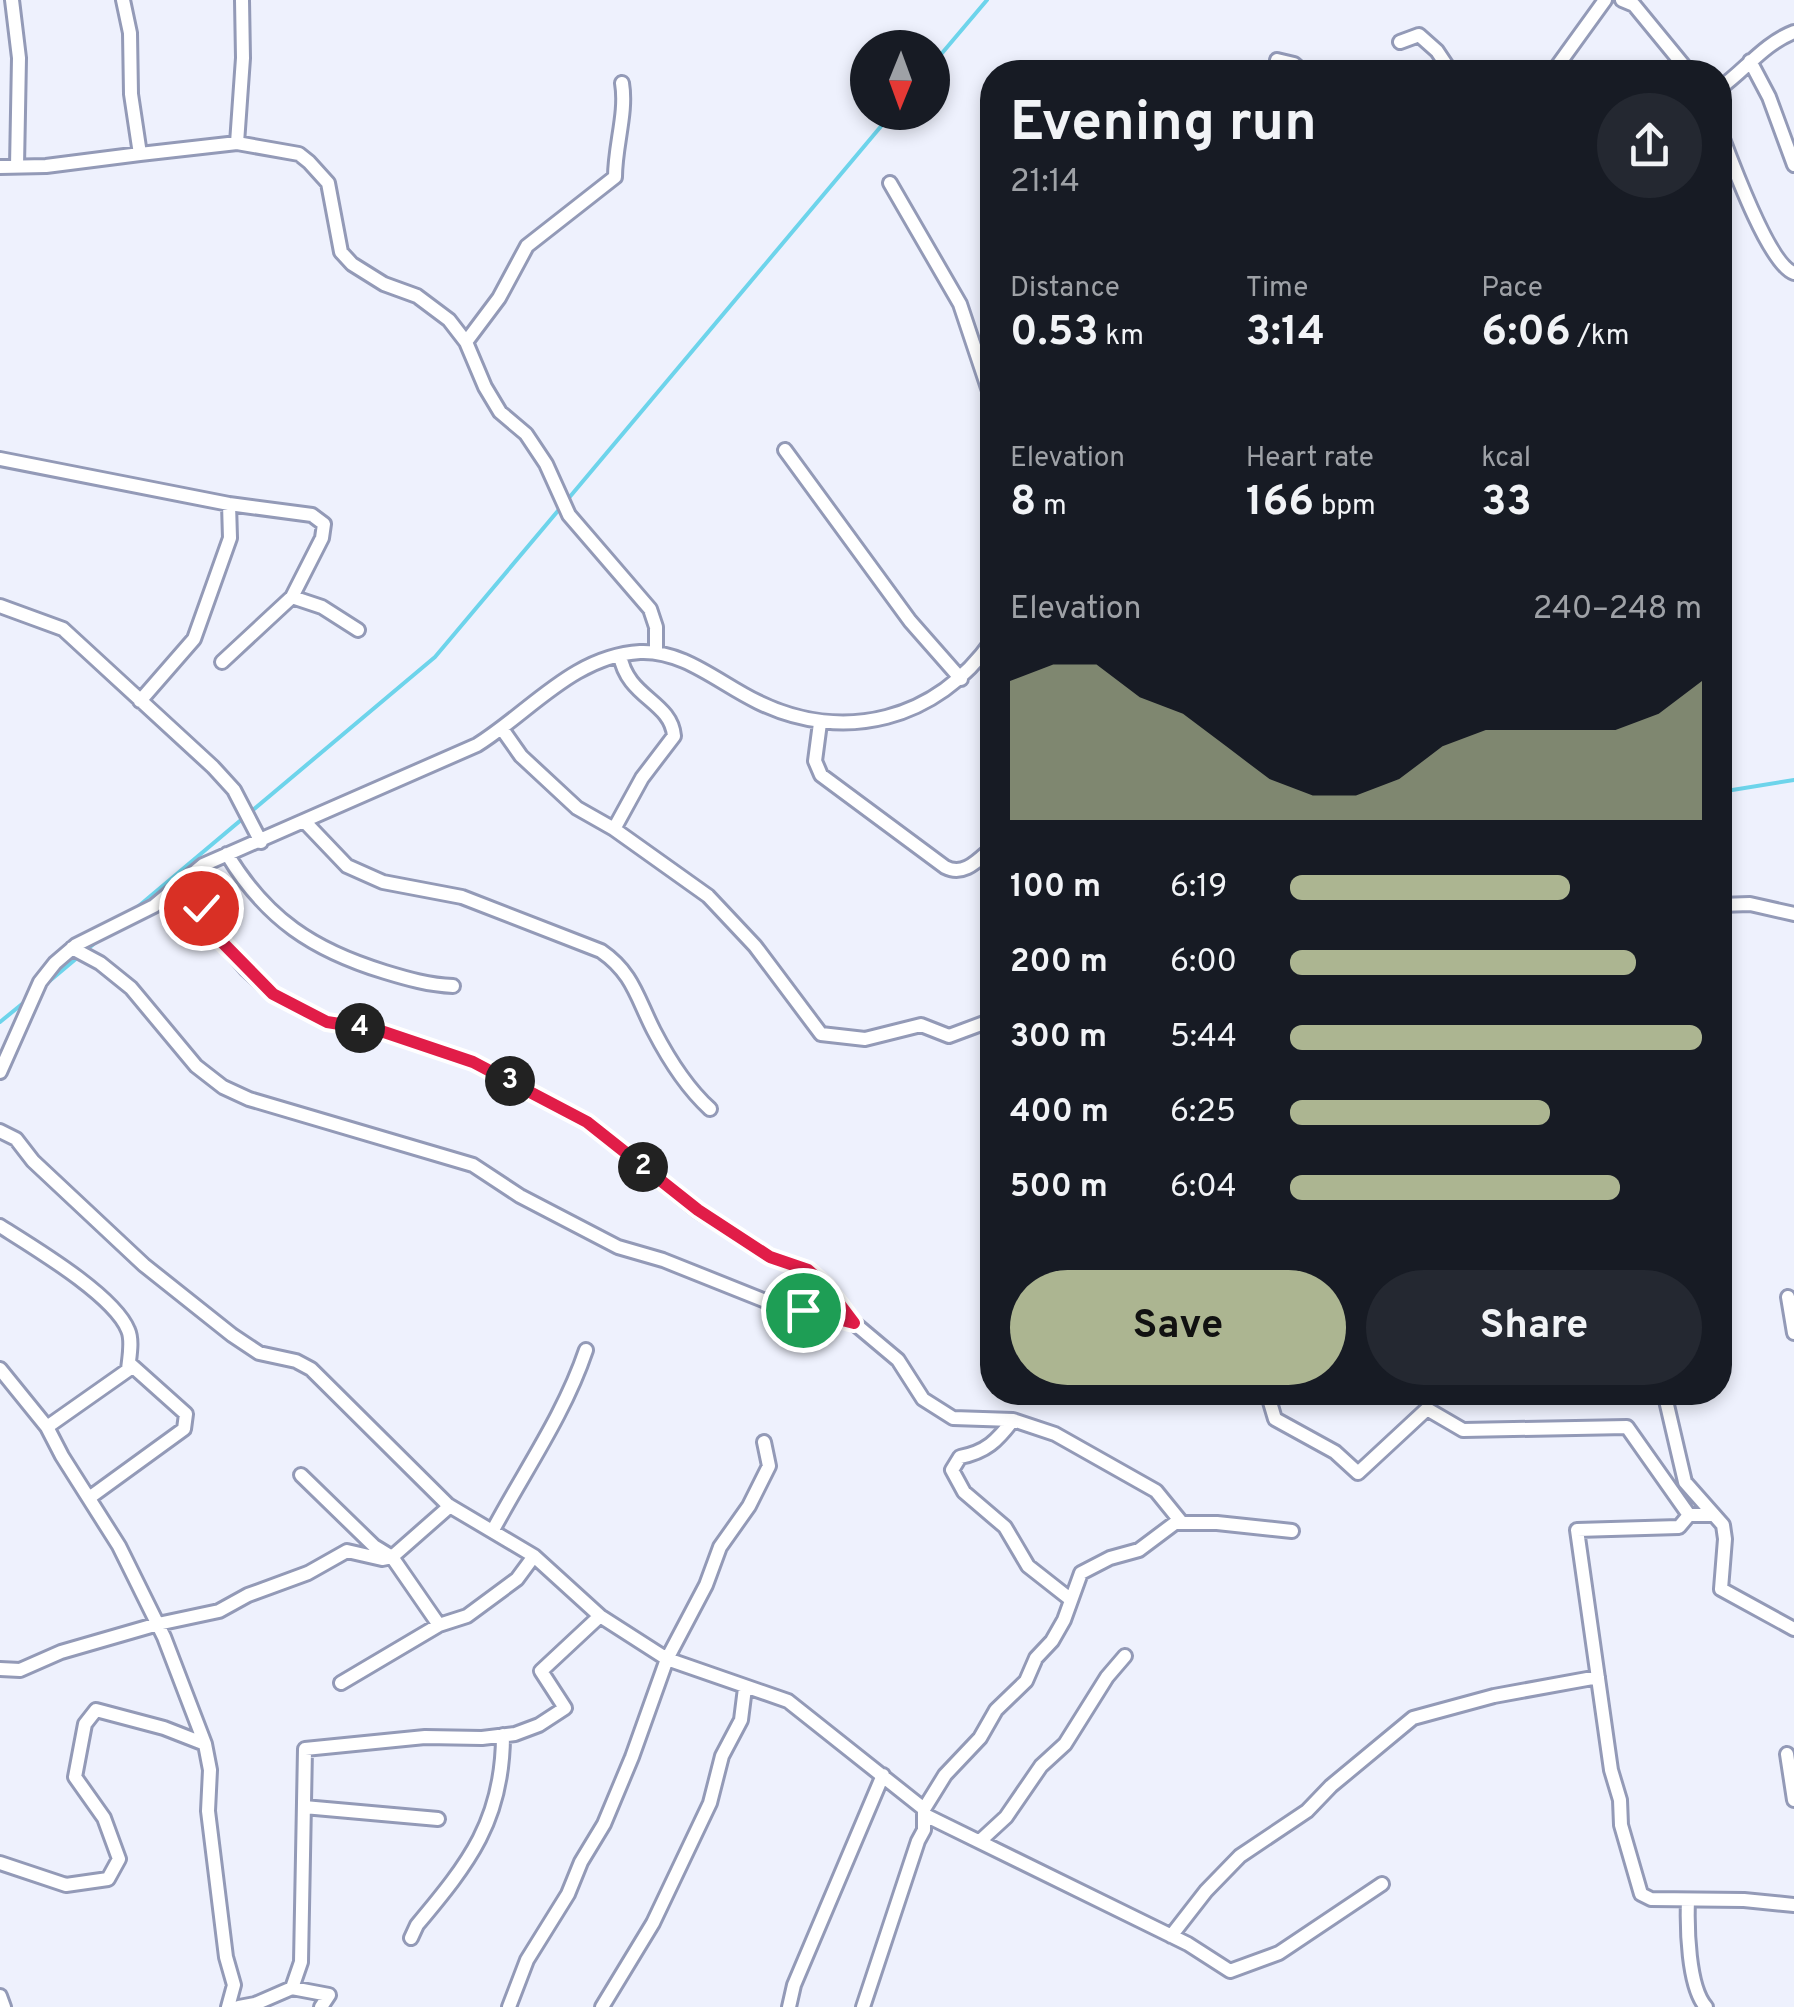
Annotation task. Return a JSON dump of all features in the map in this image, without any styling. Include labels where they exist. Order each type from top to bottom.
[{"type":"street","points":[[12,0],[19,58],[17,166]]},
{"type":"street","points":[[123,0],[130,34],[140,154]]},
{"type":"street","points":[[237,143],[243,58],[242,0]]},
{"type":"street","points":[[1562,60],[1605,0]]},
{"type":"street","points":[[1622,0],[1634,5],[1680,60]]},
{"type":"street","points":[[1732,77],[1780,38],[1794,32]]},
{"type":"street","points":[[1400,42],[1419,35],[1444,60]]},
{"type":"street","points":[[1750,61],[1794,165]]},
{"type":"street","points":[[466,342],[499,298],[526,246],[614,177],[615,146],[626,102],[622,83]]},
{"type":"street","points":[[0,167],[237,143],[298,154],[309,162],[328,183],[341,252],[352,264],[384,284],[417,296],[448,320],[466,342],[484,387],[500,412],[526,434],[546,464],[569,515],[650,610],[656,627],[656,653]]},
{"type":"street","points":[[1732,161],[1782,267],[1794,274]]},
{"type":"street","points":[[890,183],[960,304],[980,364]]},
{"type":"street","points":[[785,450],[910,621],[961,679]]},
{"type":"street","points":[[0,458],[229,504],[312,515],[324,524],[322,538],[292,597],[222,662]]},
{"type":"street","points":[[140,700],[194,639],[230,538],[229,504]]},
{"type":"street","points":[[292,597],[322,607],[358,630]]},
{"type":"street","points":[[0,606],[62,629],[213,767],[234,790],[262,842]]},
{"type":"street","points":[[0,1072],[40,982],[72,948],[154,906],[203,866],[477,744],[571,674],[620,655],[656,653],[690,664],[758,702],[820,723],[864,722],[923,704],[961,679],[980,656]]},
{"type":"street","points":[[614,829],[642,778],[674,736],[668,715],[647,700],[624,674],[620,655]]},
{"type":"street","points":[[820,723],[815,762],[820,775],[951,871],[965,870],[980,858]]},
{"type":"street","points":[[502,729],[521,756],[577,808],[614,829],[708,896],[755,946],[821,1034],[865,1039],[921,1025],[949,1036],[980,1024]]},
{"type":"street","points":[[306,822],[347,866],[383,882],[462,897],[585,944],[616,962],[626,972],[655,1033],[710,1109]]},
{"type":"street","points":[[227,854],[250,891],[327,952],[421,982],[453,986]]},
{"type":"street","points":[[178,886],[201,908],[220,940],[273,994],[327,1022],[378,1030],[473,1062],[587,1122],[698,1210],[770,1257],[808,1270],[826,1286],[854,1323],[898,1360],[923,1399],[953,1418],[1013,1420],[1055,1434],[1156,1491],[1182,1523]]},
{"type":"street","points":[[1732,905],[1750,904],[1794,914]]},
{"type":"street","points":[[72,948],[100,963],[131,988],[196,1066],[223,1087],[249,1099],[473,1165],[520,1196],[618,1247],[663,1260],[763,1300],[854,1323]]},
{"type":"street","points":[[0,1130],[16,1139],[33,1161],[144,1265],[218,1323],[259,1353],[296,1361],[311,1369],[450,1506],[534,1556],[600,1616],[667,1659],[788,1701],[924,1812],[1172,1936],[1230,1971],[1279,1953],[1382,1884]]},
{"type":"street","points":[[0,1226],[81,1281],[113,1310],[129,1332],[128,1370],[47,1426]]},
{"type":"street","points":[[1788,1296],[1794,1333]]},
{"type":"street","points":[[493,1530],[528,1463],[542,1447],[575,1382],[586,1350]]},
{"type":"street","points":[[89,1498],[184,1429],[186,1414],[129,1363]]},
{"type":"street","points":[[0,1369],[47,1426],[118,1546],[158,1624],[205,1744],[210,1770],[208,1811],[226,1956],[234,1985],[228,2007]]},
{"type":"street","points":[[1271,1405],[1275,1419],[1335,1452],[1358,1473],[1427,1409],[1463,1430],[1627,1427],[1689,1514]]},
{"type":"street","points":[[1667,1405],[1684,1482],[1723,1525],[1726,1539],[1721,1590],[1794,1630]]},
{"type":"street","points":[[1013,1420],[1000,1438],[982,1452],[960,1457],[952,1470],[964,1492],[1005,1527],[1028,1566],[1070,1599]]},
{"type":"street","points":[[509,2007],[527,1960],[568,1894],[581,1862],[604,1824],[667,1659],[706,1585],[720,1547],[749,1506],[769,1466],[764,1442]]},
{"type":"street","points":[[302,1475],[374,1546],[392,1557],[440,1626]]},
{"type":"street","points":[[0,1669],[20,1670],[62,1652],[219,1611],[248,1595],[308,1573],[347,1551],[392,1557],[450,1506]]},
{"type":"street","points":[[1689,1514],[1713,1515]]},
{"type":"street","points":[[1689,1514],[1679,1527],[1577,1530],[1621,1824],[1641,1894],[1651,1899],[1794,1905]]},
{"type":"street","points":[[863,2007],[924,1830],[924,1812],[945,1775],[980,1738],[996,1710],[1026,1681],[1036,1658],[1064,1620],[1081,1574],[1110,1558],[1139,1550],[1175,1523],[1268,1526],[1292,1531]]},
{"type":"street","points":[[341,1683],[440,1626],[467,1616],[517,1579],[534,1556]]},
{"type":"street","points":[[292,1988],[301,1962],[304,1748],[425,1737],[503,1736],[540,1725],[564,1708],[541,1672],[600,1616]]},
{"type":"street","points":[[980,1841],[1006,1817],[1042,1766],[1065,1744],[1106,1676],[1125,1656]]},
{"type":"street","points":[[1172,1936],[1240,1856],[1307,1811],[1413,1718],[1494,1696],[1598,1677]]},
{"type":"street","points":[[602,2007],[653,1923],[710,1802],[722,1756],[742,1720],[746,1688]]},
{"type":"street","points":[[0,1863],[66,1885],[108,1879],[118,1859],[104,1818],[75,1777],[84,1724],[96,1710],[164,1728],[205,1744]]},
{"type":"street","points":[[411,1938],[478,1846],[503,1773],[503,1736]]},
{"type":"street","points":[[1788,1754],[1794,1800]]},
{"type":"street","points":[[789,2007],[794,1985],[883,1775]]},
{"type":"street","points":[[304,1807],[438,1820]]},
{"type":"street","points":[[1688,1900],[1692,1962],[1700,2000],[1706,2007]]},
{"type":"street","points":[[239,2007],[292,1988],[329,1995],[321,2007]]},
{"type":"street","points":[[0,1996],[4,2007]]},
{"type":"waterway","points":[[950,44],[987,0]]},
{"type":"waterway","points":[[568,499],[878,130]]},
{"type":"waterway","points":[[134,910],[435,657],[562,506]]},
{"type":"waterway","points":[[1732,790],[1794,780]]},
{"type":"waterway","points":[[46,984],[96,942]]},
{"type":"waterway","points":[[0,1022],[27,1000]]},
{"type":"route","points":[[201,908],[220,940],[247,970],[298,1010],[327,1022],[378,1030],[473,1062],[587,1122],[698,1210],[770,1257],[808,1270],[826,1286],[854,1323],[803,1310]]}]
